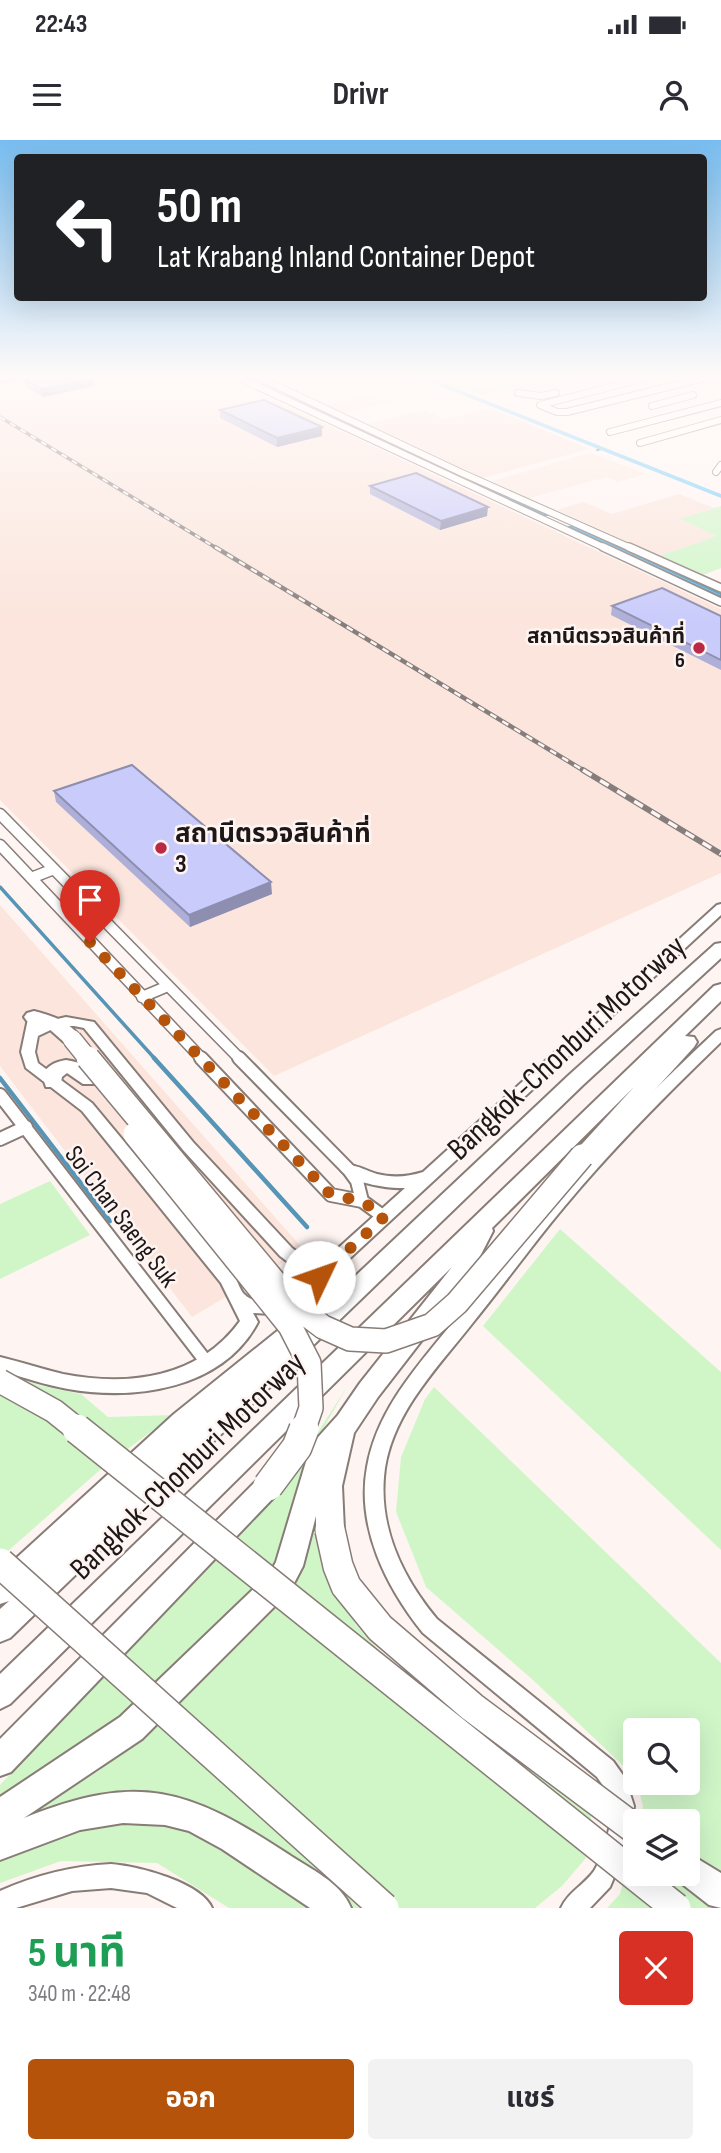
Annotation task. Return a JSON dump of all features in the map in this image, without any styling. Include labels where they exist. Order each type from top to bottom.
[{"type":"highway","name":"Bangkok-Chonburi Motorway","points":[[0,1628],[579,1077],[721,948]]},
{"type":"highway","name":"Bangkok-Chonburi Motorway","points":[[0,1694],[721,990]]},
{"type":"highway","points":[[32,1025],[54,1023],[72,1039],[294,1305],[323,1327],[351,1339],[386,1341],[432,1325],[457,1303],[547,1195],[695,1033],[721,996]]},
{"type":"highway","points":[[0,1761],[268,1486],[296,1447],[311,1408],[309,1363],[290,1326],[90,1079],[81,1070],[69,1067],[55,1070],[52,1075],[53,1082]]},
{"type":"highway","points":[[0,1591],[155,1447],[285,1340],[579,1077]]},
{"type":"highway","points":[[0,1815],[131,1728],[280,1582],[289,1566],[320,1453],[347,1423],[369,1390],[459,1276],[491,1215]]},
{"type":"highway","points":[[0,1381],[46,1406],[94,1442],[676,1908]]},
{"type":"highway","points":[[347,1423],[336,1450],[329,1486],[330,1530],[346,1587],[397,1644],[451,1691],[623,1820]]},
{"type":"highway","points":[[0,1575],[94,1491],[155,1447]]},
{"type":"highway","points":[[0,1563],[384,1908]]},
{"type":"highway","points":[[0,1844],[38,1826],[82,1815],[127,1808],[166,1809],[201,1822],[247,1845],[322,1896],[335,1908]]},
{"type":"highway","points":[[700,1877],[721,1893]]},
{"type":"main road","points":[[240,1300],[259,1310],[270,1308],[302,1292],[435,1173],[721,908]]},
{"type":"main road","points":[[54,1023],[79,1020],[89,1025],[188,1146],[300,1266],[310,1271],[318,1271],[337,1262]]},
{"type":"main road","points":[[0,1364],[66,1382],[114,1386],[158,1381],[208,1364],[240,1338],[249,1322],[228,1279],[87,1107],[31,1065],[28,1052],[32,1025]]},
{"type":"main road","points":[[573,1908],[603,1880],[618,1839],[623,1806],[617,1786],[604,1769],[430,1626],[416,1610],[388,1560],[377,1523],[375,1480],[386,1432],[417,1380],[560,1201],[667,1086],[721,1034]]},
{"type":"main road","points":[[349,1170],[391,1184],[415,1181],[435,1173]]},
{"type":"main road","points":[[0,1903],[51,1885],[77,1880],[125,1877],[149,1881],[200,1908]]},
{"type":"street","points":[[410,458],[721,602]]},
{"type":"street","points":[[429,458],[721,588]]},
{"type":"street","points":[[716,472],[721,465]]},
{"type":"street","points":[[0,814],[349,1170],[357,1181],[362,1201]]},
{"type":"street","points":[[0,845],[331,1195],[362,1201],[384,1217]]},
{"type":"street","points":[[31,878],[54,869]]},
{"type":"street","points":[[142,997],[168,986]]},
{"type":"street","name":"Soi Chan Saeng Suk","points":[[0,1095],[208,1364]]},
{"type":"street","points":[[0,1139],[26,1128]]},
{"type":"shaded area","points":[[0,458],[397,458],[721,609],[721,873],[274,1076],[0,800]]},
{"type":"shaded area","points":[[439,458],[558,458],[482,478]]},
{"type":"shaded area","points":[[574,458],[602,458],[646,474],[618,482],[607,477],[529,498],[492,481]]},
{"type":"shaded area","points":[[679,494],[714,508],[680,520],[718,536],[659,556],[557,510],[584,502],[612,514]]},
{"type":"shaded area","points":[[0,905],[304,1250],[192,1317],[0,1066]]},
{"type":"green space","points":[[721,506],[721,568],[703,575],[659,556],[717,536],[679,519]]},
{"type":"green space","points":[[50,1181],[90,1235],[0,1279],[0,1204]]},
{"type":"green space","points":[[560,1229],[721,1372],[721,1550],[483,1326]]},
{"type":"green space","points":[[0,1372],[42,1386],[81,1394],[108,1417],[173,1415],[100,1470],[0,1558]]},
{"type":"green space","points":[[348,1385],[317,1440],[295,1496],[284,1542],[274,1565],[236,1613],[124,1723],[0,1806],[0,1785],[136,1638],[279,1493]]},
{"type":"green space","points":[[434,1387],[721,1663],[721,1908],[607,1908],[620,1894],[623,1882],[623,1886],[700,1886],[700,1809],[642,1809],[640,1795],[700,1795],[700,1718],[623,1718],[623,1766],[533,1680],[426,1587],[396,1512],[401,1457],[425,1399]]},
{"type":"green space","points":[[313,1519],[329,1576],[356,1625],[388,1660],[591,1813],[591,1852],[562,1886],[535,1908],[229,1908],[157,1863],[61,1861],[0,1883],[0,1830],[99,1771],[191,1687],[300,1575]]},
{"type":"water","points":[[418,458],[425,458],[550,515],[544,515]]},
{"type":"water","points":[[573,526],[721,594],[721,597],[569,527]]},
{"type":"building","points":[[416,473],[488,507],[441,521],[370,486]]},
{"type":"building","name":"สถานีตรวจสินค้าที่ 6","points":[[662,588],[721,616],[721,660],[612,606]]},
{"type":"building","name":"สถานีตรวจสินค้าที่ 3","points":[[132,765],[271,882],[189,915],[54,791]]},
{"type":"waterway","points":[[624,458],[721,496]]},
{"type":"waterway","points":[[0,887],[156,1060]]},
{"type":"waterway","points":[[154,1058],[307,1227]]},
{"type":"waterway","points":[[0,1078],[110,1221]]},
{"type":"railway","points":[[67,458],[218,549]]},
{"type":"railway","points":[[215,547],[586,772]]},
{"type":"railway","points":[[583,770],[721,854]]},
{"type":"place","name":"สถานีตรวจสินค้าที่ 6","points":[[699,648]]},
{"type":"place","name":"สถานีตรวจสินค้าที่ 3","points":[[161,848]]},
{"type":"route","points":[[90,942],[331,1195],[362,1201],[384,1217],[319,1277]]}]
